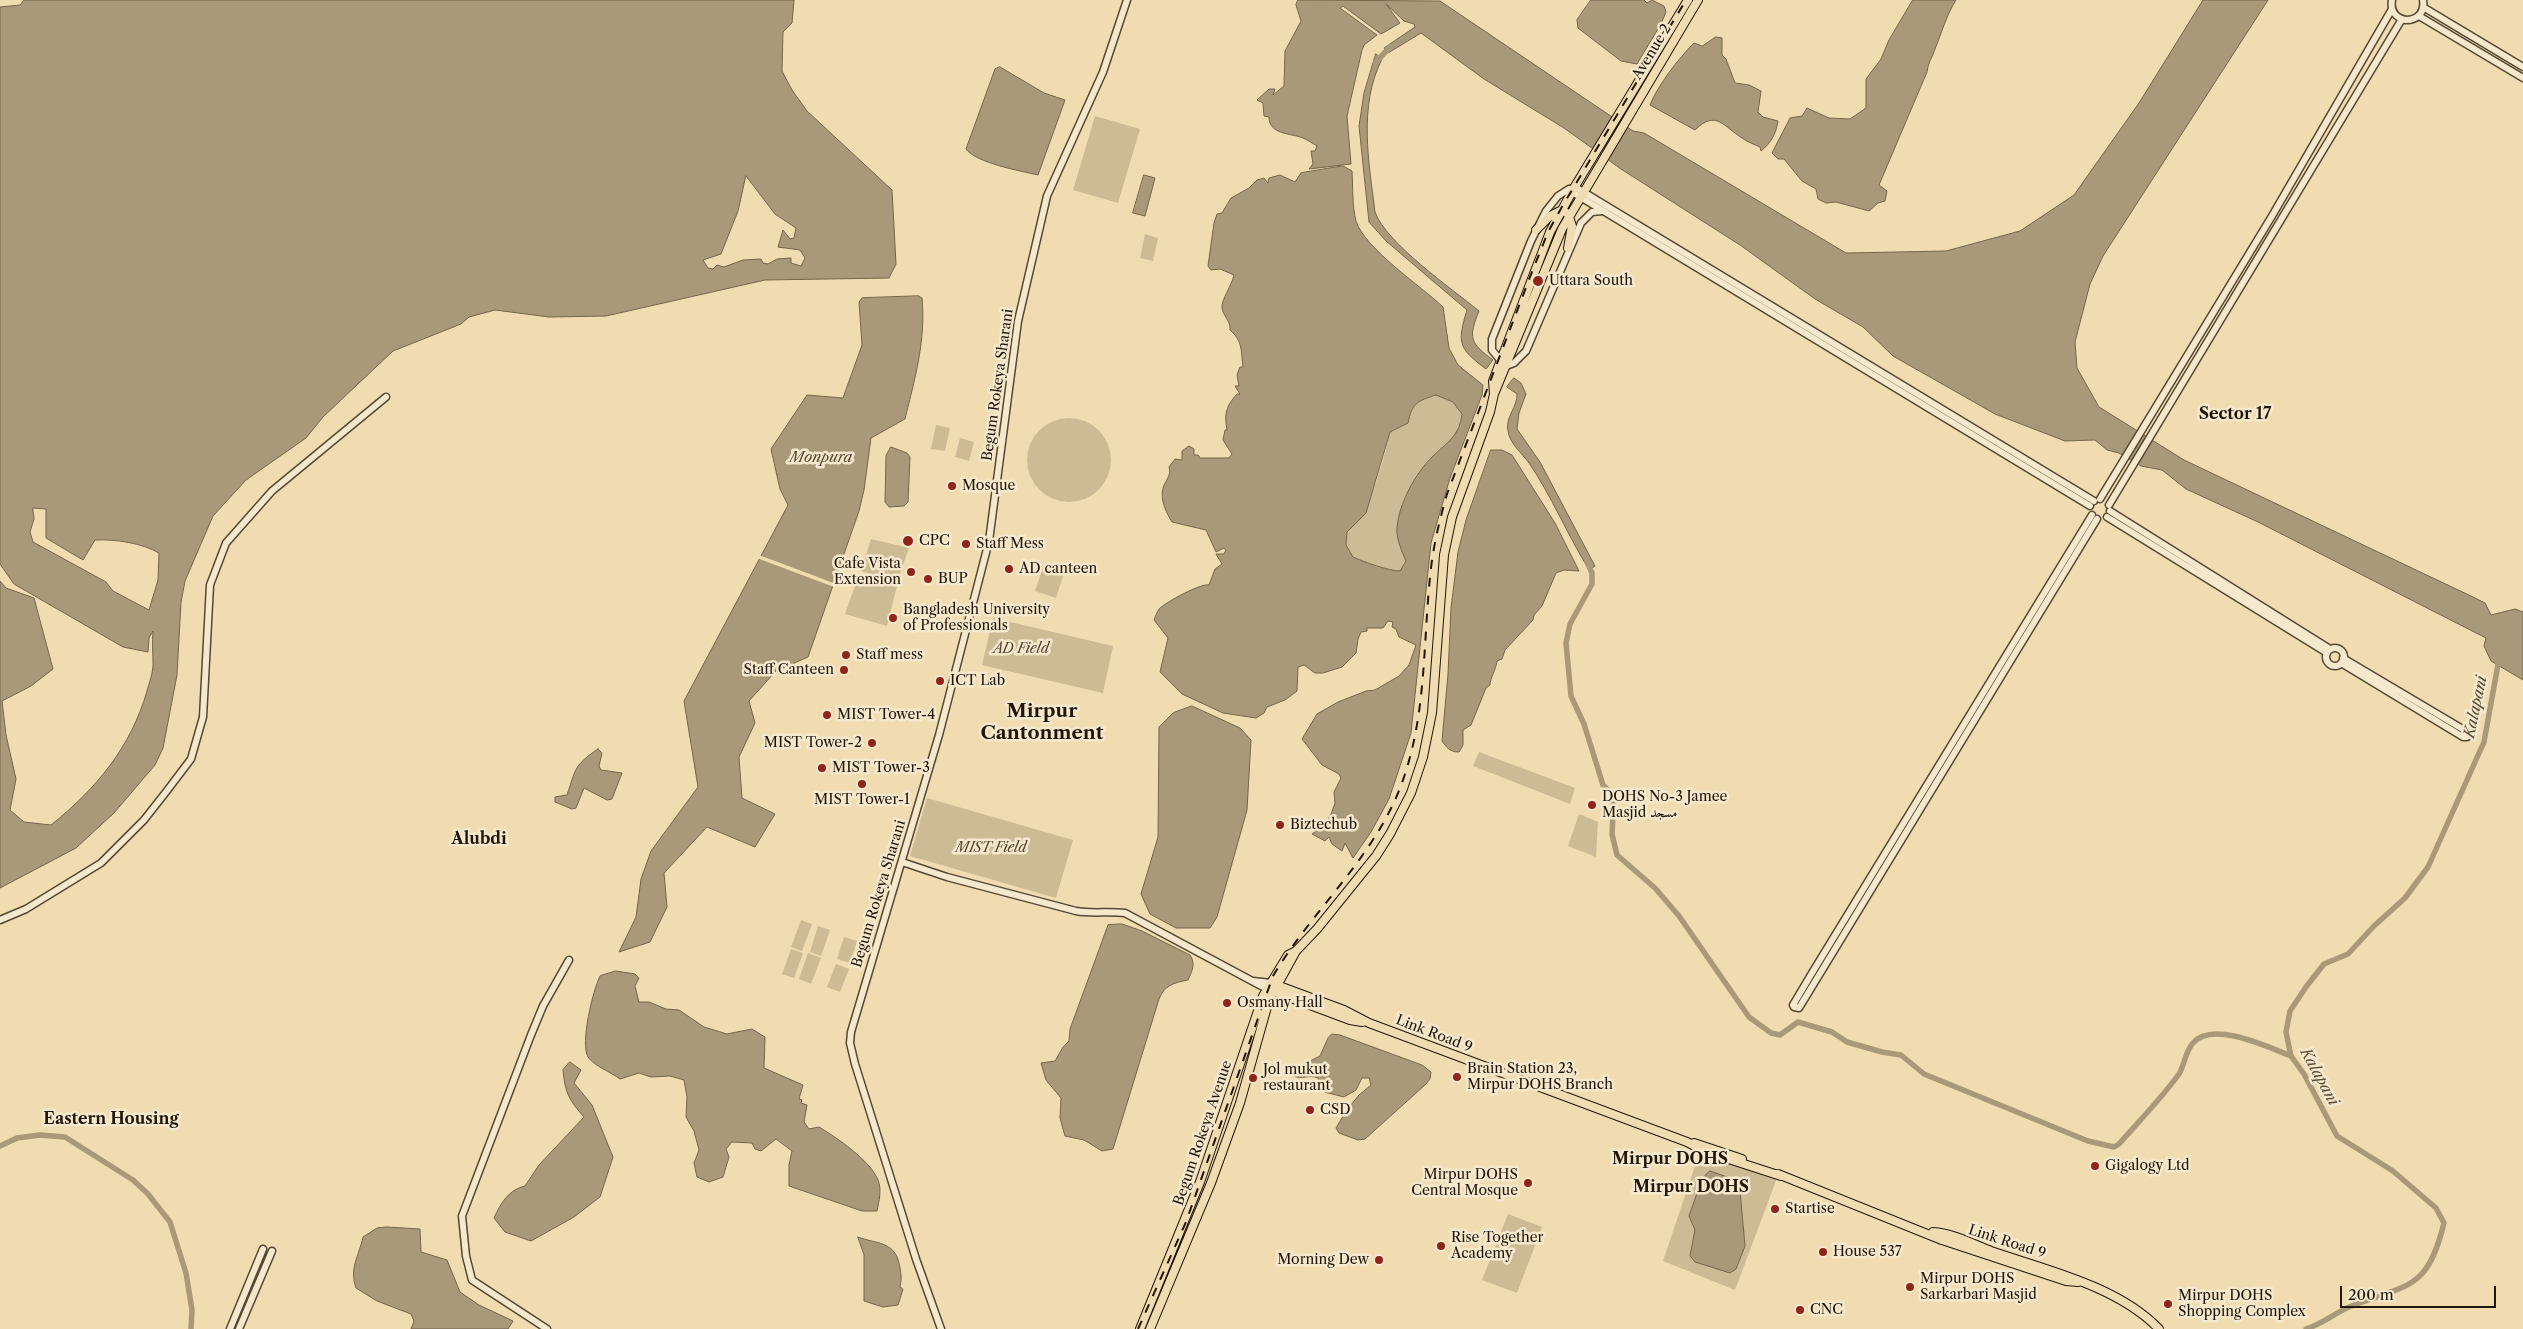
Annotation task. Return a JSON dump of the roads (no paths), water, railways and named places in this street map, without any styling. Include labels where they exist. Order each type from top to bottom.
[{"type":"main road","name":"Avenue 2","points":[[1624,112],[1688,0]]},
{"type":"main road","name":"Avenue 2","points":[[1624,112],[1698,0]]},
{"type":"main road","points":[[1503,363],[1544,245],[1573,190],[1624,112]]},
{"type":"main road","points":[[1503,363],[1554,245],[1602,159],[1624,112]]},
{"type":"main road","points":[[1562,210],[1570,215]]},
{"type":"main road","points":[[1536,230],[1550,216],[1562,210]]},
{"type":"main road","points":[[1568,248],[1572,231],[1570,215]]},
{"type":"main road","name":"Begum Rokeya Avenue","points":[[1140,1329],[1200,1182],[1260,1004],[1272,987],[1288,955],[1296,951],[1333,910],[1383,846],[1405,807],[1420,768],[1432,713],[1444,555],[1452,517],[1489,417],[1494,394],[1493,381],[1503,363]]},
{"type":"main road","name":"Begum Rokeya Avenue","points":[[1150,1329],[1214,1175],[1240,1103],[1272,987]]},
{"type":"main road","name":"Link Road 9","points":[[1272,987],[1350,1020],[1369,1023],[1687,1142],[1704,1152],[1781,1176],[1926,1232],[1936,1232],[2068,1276],[2078,1282],[2112,1294],[2139,1311],[2159,1329]]},
{"type":"street","name":"Begum Rokeya Sharani","points":[[941,1329],[916,1259],[854,1064],[850,1043],[853,1023],[902,862],[954,680],[989,541],[1018,322],[1047,196],[1103,72],[1126,0]]},
{"type":"street","points":[[2392,0],[2392,10],[2272,216],[2148,422],[2117,472],[2095,502],[2094,517],[1799,1008],[1794,1007],[1793,1005],[1807,981],[2094,517],[2109,511],[2126,477],[2156,426],[2402,19]]},
{"type":"street","points":[[2392,10],[2402,19],[2411,20],[2419,16],[2423,4],[2523,67]]},
{"type":"street","points":[[2419,16],[2523,78]]},
{"type":"street","points":[[1604,211],[1595,211],[1585,218],[1568,248],[1526,351],[1514,363],[1503,363],[1492,350],[1494,333],[1536,230],[1554,199],[1573,190],[1582,193],[2095,502],[2328,651],[2340,650],[2342,661],[2465,734]]},
{"type":"street","points":[[1582,193],[1604,211],[2095,502]]},
{"type":"street","points":[[0,920],[26,909],[101,863],[144,820],[191,759],[203,717],[210,585],[226,543],[272,492],[386,397]]},
{"type":"street","points":[[2328,651],[2326,659],[2331,665],[2342,661]]},
{"type":"street","points":[[902,862],[948,878],[1089,914],[1106,911],[1125,913],[1205,958],[1253,981],[1272,987]]},
{"type":"street","points":[[547,1329],[472,1280],[466,1256],[462,1216],[506,1096],[537,1021],[569,960]]},
{"type":"street","points":[[230,1329],[263,1249]]},
{"type":"street","points":[[239,1329],[272,1251]]},
{"type":"water","points":[[24,0],[794,0],[792,23],[783,32],[782,71],[792,90],[807,111],[892,190],[896,264],[889,278],[765,280],[606,316],[549,317],[495,310],[469,317],[461,324],[393,351],[323,417],[306,438],[246,480],[213,516],[185,581],[181,602],[177,675],[163,748],[155,765],[114,813],[76,848],[0,888],[0,581],[6,588],[34,598],[53,669],[31,686],[2,701],[6,735],[16,779],[10,810],[24,822],[51,825],[97,782],[110,766],[132,730],[147,691],[153,665],[153,631],[149,638],[148,652],[123,647],[14,584],[0,564],[0,7],[20,5]],"holes":[[[746,176],[775,214],[796,228],[794,238],[790,239],[783,230],[778,247],[800,250],[805,258],[801,266],[791,263],[791,258],[777,259],[768,264],[763,263],[761,259],[743,260],[724,267],[717,265],[713,269],[708,268],[703,260],[721,254],[738,211]],[[33,508],[46,509],[46,538],[83,560],[95,540],[128,542],[159,553],[158,580],[149,610],[113,591],[106,582],[33,542],[30,532],[34,519]]]},
{"type":"water","points":[[1298,0],[1440,1],[1633,131],[1644,133],[1846,253],[1946,251],[2020,231],[2074,195],[2139,103],[2203,0],[2268,0],[2103,256],[2090,284],[2075,342],[2077,368],[2099,407],[2184,460],[2485,603],[2491,615],[2515,609],[2523,612],[2523,680],[2491,661],[2484,646],[2486,638],[2258,522],[2186,489],[2162,470],[2141,466],[2119,453],[2107,450],[2095,440],[2065,441],[1995,414],[1893,356],[1863,327],[1815,299],[1740,245],[1621,169],[1564,128],[1484,79],[1421,33],[1388,53],[1384,48],[1415,27],[1414,24],[1404,21],[1386,4],[1400,23],[1381,34],[1343,6],[1340,8],[1377,35],[1364,45],[1362,50],[1347,116],[1351,164],[1309,169],[1313,164],[1311,151],[1315,151],[1317,146],[1303,138],[1282,132],[1273,127],[1269,117],[1264,116],[1263,103],[1257,100],[1269,89],[1275,89],[1273,95],[1284,86],[1285,51],[1301,21],[1296,5]]},
{"type":"water","points":[[1591,0],[1644,0],[1647,3],[1652,0],[1664,6],[1666,12],[1661,24],[1637,64],[1621,61],[1578,28],[1577,20]]},
{"type":"water","points":[[1913,0],[1956,0],[1879,185],[1887,191],[1885,201],[1878,203],[1869,211],[1836,202],[1826,203],[1818,199],[1816,189],[1802,181],[1784,159],[1778,159],[1772,153],[1790,118],[1802,116],[1807,108],[1829,118],[1850,119],[1866,108],[1866,79],[1881,59],[1889,40]]},
{"type":"water","points":[[1716,37],[1722,38],[1722,55],[1726,59],[1735,83],[1749,85],[1761,91],[1758,112],[1763,117],[1778,121],[1772,138],[1761,151],[1760,147],[1744,139],[1720,122],[1709,121],[1695,130],[1650,105],[1669,72],[1694,43],[1702,46]]},
{"type":"water","points":[[1376,54],[1382,59],[1370,96],[1367,135],[1375,212],[1381,224],[1405,251],[1479,311],[1473,328],[1473,339],[1480,349],[1493,360],[1486,369],[1470,356],[1462,344],[1462,330],[1467,310],[1386,241],[1369,222],[1359,126],[1364,93]]},
{"type":"water","points":[[1000,67],[1044,93],[1065,100],[1038,175],[989,162],[971,154],[966,149],[995,69]]},
{"type":"water","points":[[1343,166],[1352,171],[1353,203],[1356,221],[1361,232],[1395,267],[1443,307],[1449,348],[1458,365],[1483,385],[1482,395],[1450,478],[1431,543],[1411,733],[1389,799],[1371,832],[1353,858],[1345,843],[1342,851],[1332,844],[1329,837],[1325,841],[1312,834],[1326,823],[1331,814],[1335,803],[1334,792],[1341,778],[1339,774],[1322,765],[1302,739],[1317,714],[1338,702],[1366,691],[1375,690],[1399,676],[1409,665],[1416,645],[1399,637],[1396,629],[1392,627],[1393,622],[1388,621],[1383,628],[1367,628],[1367,631],[1361,632],[1356,653],[1342,667],[1323,673],[1315,673],[1304,665],[1298,667],[1297,691],[1285,700],[1267,707],[1264,713],[1256,718],[1223,713],[1182,694],[1160,672],[1168,638],[1154,620],[1159,609],[1169,602],[1192,590],[1209,585],[1215,569],[1222,564],[1216,554],[1224,554],[1226,550],[1224,548],[1216,552],[1206,530],[1172,522],[1162,497],[1163,488],[1170,473],[1169,467],[1175,459],[1182,460],[1182,451],[1189,446],[1194,449],[1194,455],[1198,455],[1200,458],[1229,458],[1232,454],[1223,440],[1225,430],[1227,430],[1226,415],[1230,402],[1237,394],[1240,394],[1235,386],[1239,386],[1237,375],[1240,367],[1243,367],[1239,343],[1230,330],[1222,308],[1234,275],[1220,269],[1211,270],[1208,266],[1214,223],[1217,214],[1222,213],[1231,198],[1249,188],[1257,180],[1264,178],[1268,183],[1269,178],[1280,175],[1295,182],[1301,173]],"holes":[[[1436,395],[1453,402],[1462,414],[1459,427],[1452,438],[1420,471],[1409,489],[1398,518],[1397,536],[1406,561],[1400,571],[1383,568],[1353,557],[1346,545],[1347,532],[1366,513],[1390,432],[1408,423],[1411,411],[1416,404],[1424,399]]]},
{"type":"water","points":[[1144,175],[1155,178],[1145,216],[1133,213]]},
{"type":"water","name":"Monpura","points":[[919,296],[922,298],[923,314],[921,344],[905,419],[871,438],[864,490],[859,511],[808,657],[776,671],[749,701],[755,723],[739,757],[742,798],[775,814],[755,847],[707,827],[664,873],[667,907],[650,942],[619,952],[636,917],[641,879],[651,851],[698,787],[684,701],[788,505],[780,489],[771,449],[807,395],[843,398],[862,345],[859,302],[862,298]]},
{"type":"water","points":[[1514,378],[1521,383],[1526,394],[1519,413],[1517,429],[1540,462],[1595,566],[1592,568],[1588,568],[1537,475],[1509,436],[1508,421],[1516,403],[1517,394],[1507,387]]},
{"type":"water","points":[[891,447],[907,453],[910,457],[908,502],[904,506],[889,507],[885,502],[886,456]]},
{"type":"water","points":[[1491,450],[1502,450],[1512,455],[1555,523],[1579,571],[1564,570],[1556,573],[1542,606],[1534,615],[1533,620],[1505,650],[1502,659],[1497,661],[1490,685],[1486,688],[1471,725],[1463,730],[1463,745],[1459,752],[1456,752],[1445,746],[1442,741],[1451,608],[1458,552],[1466,520]]},
{"type":"water","points":[[1192,706],[1240,728],[1251,740],[1247,810],[1217,917],[1210,928],[1176,928],[1150,914],[1141,894],[1158,837],[1159,727],[1173,713]]},
{"type":"water","points":[[598,749],[602,753],[599,766],[601,770],[622,773],[612,799],[607,800],[584,788],[576,808],[572,809],[555,802],[555,797],[567,795],[576,769]]},
{"type":"water","points":[[1122,924],[1142,931],[1190,955],[1193,964],[1188,980],[1170,985],[1159,999],[1113,1149],[1102,1151],[1084,1140],[1065,1136],[1060,1118],[1061,1098],[1046,1080],[1041,1063],[1055,1061],[1069,1041],[1070,1029],[1108,925]]},
{"type":"water","points":[[616,971],[635,974],[639,978],[635,986],[639,1002],[649,1002],[666,1009],[679,1010],[704,1027],[727,1034],[752,1029],[765,1037],[764,1068],[803,1085],[799,1099],[802,1100],[801,1103],[807,1105],[804,1122],[809,1129],[819,1127],[835,1137],[861,1157],[874,1172],[880,1188],[877,1211],[862,1211],[789,1186],[789,1165],[792,1151],[776,1139],[761,1151],[755,1149],[752,1143],[732,1142],[726,1149],[729,1157],[723,1177],[709,1182],[697,1177],[694,1163],[699,1150],[694,1131],[686,1117],[687,1097],[684,1080],[670,1076],[651,1077],[639,1073],[620,1079],[594,1063],[588,1057],[586,1029],[597,983],[600,976]]},
{"type":"water","points":[[1332,1034],[1340,1035],[1422,1065],[1431,1072],[1430,1079],[1425,1085],[1365,1139],[1358,1140],[1339,1133],[1336,1128],[1346,1111],[1359,1095],[1371,1085],[1369,1078],[1362,1078],[1356,1090],[1344,1097],[1324,1092],[1318,1078],[1294,1076],[1296,1068],[1320,1056],[1328,1038]]},
{"type":"water","points":[[570,1062],[581,1070],[574,1083],[592,1105],[613,1157],[600,1197],[574,1217],[531,1241],[505,1232],[494,1218],[506,1198],[514,1191],[525,1186],[539,1165],[584,1117],[571,1101],[565,1085],[563,1070]]},
{"type":"water","points":[[1710,1171],[1733,1179],[1740,1191],[1745,1246],[1736,1269],[1730,1273],[1695,1262],[1690,1256],[1695,1230],[1689,1216],[1702,1179]]},
{"type":"water","points":[[377,1228],[420,1229],[421,1252],[447,1260],[460,1292],[479,1305],[513,1321],[508,1329],[411,1329],[414,1321],[411,1314],[377,1301],[356,1288],[354,1268],[363,1237]]},
{"type":"water","points":[[858,1237],[883,1244],[889,1247],[897,1256],[901,1272],[900,1287],[903,1289],[898,1305],[883,1307],[864,1301],[864,1255]]},
{"type":"waterway","points":[[1376,62],[1390,47]]},
{"type":"waterway","points":[[1587,562],[1592,573],[1592,584],[1570,624],[1566,643],[1571,696],[1584,724],[1603,785],[1614,796],[1612,834],[1617,855],[1655,888],[1679,916],[1749,1017],[1771,1033],[1780,1035],[1798,1022],[1832,1032],[1847,1042],[1882,1052],[1901,1055],[1924,1074],[2088,1141],[2114,1147],[2119,1144],[2172,1083],[2179,1074],[2190,1047],[2202,1037],[2213,1034],[2226,1035],[2255,1042],[2291,1056]]},
{"type":"waterway","name":"Kalapani","points":[[2306,1329],[2348,1308],[2403,1287],[2414,1280],[2424,1272],[2431,1260],[2444,1223],[2436,1208],[2393,1171],[2337,1136],[2304,1074],[2291,1056],[2286,1032],[2290,1011],[2324,964],[2348,954],[2374,926],[2405,898],[2428,867],[2484,742],[2499,659]]},
{"type":"waterway","points":[[0,1146],[17,1138],[40,1135],[65,1137],[133,1180],[148,1194],[170,1222],[186,1273],[192,1310],[191,1329]]},
{"type":"railway","points":[[1138,1329],[1186,1222],[1273,976],[1307,926],[1345,879],[1380,829],[1394,803],[1405,774],[1412,749],[1421,698],[1428,594],[1442,512],[1447,494],[1548,232],[1686,0]]},
{"type":"place","name":"Uttara South","points":[[1538,281]]},
{"type":"place","name":"Mosque","points":[[952,486]]},
{"type":"place","name":"CPC","points":[[908,541]]},
{"type":"place","name":"Staff Mess","points":[[966,544]]},
{"type":"place","name":"AD canteen","points":[[1009,569]]},
{"type":"place","name":"Cafe Vista Extension","points":[[911,572]]},
{"type":"place","name":"BUP","points":[[928,579]]},
{"type":"place","name":"Bangladesh University of Professionals","points":[[893,618]]},
{"type":"place","name":"Staff mess","points":[[846,655]]},
{"type":"place","name":"Staff Canteen","points":[[844,670]]},
{"type":"place","name":"ICT Lab","points":[[940,681]]},
{"type":"place","name":"MIST Tower-4","points":[[827,715]]},
{"type":"place","name":"MIST Tower-2","points":[[872,743]]},
{"type":"place","name":"MIST Tower-3","points":[[822,768]]},
{"type":"place","name":"MIST Tower-1","points":[[862,784]]},
{"type":"place","name":"DOHS No-3 Jamee Masjid مسجد","points":[[1592,805]]},
{"type":"place","name":"Biztechub","points":[[1280,825]]},
{"type":"place","name":"Osmany Hall","points":[[1227,1003]]},
{"type":"place","name":"Brain Station 23, Mirpur DOHS Branch","points":[[1457,1077]]},
{"type":"place","name":"Jol mukut restaurant","points":[[1253,1078]]},
{"type":"place","name":"CSD","points":[[1310,1110]]},
{"type":"place","name":"Gigalogy Ltd","points":[[2095,1166]]},
{"type":"place","name":"Mirpur DOHS Central Mosque","points":[[1528,1183]]},
{"type":"place","name":"Startise","points":[[1775,1209]]},
{"type":"place","name":"Rise Together Academy","points":[[1441,1246]]},
{"type":"place","name":"House 537","points":[[1823,1252]]},
{"type":"place","name":"Morning Dew","points":[[1379,1260]]},
{"type":"place","name":"Mirpur DOHS Sarkarbari Masjid","points":[[1910,1287]]},
{"type":"place","name":"Mirpur DOHS Shopping Complex","points":[[2168,1304]]},
{"type":"place","name":"CNC","points":[[1800,1310]]},
{"type":"district","name":"Sector 17","points":[[2235,414]]},
{"type":"district","name":"Mirpur Cantonment","points":[[1042,723]]},
{"type":"district","name":"Alubdi","points":[[479,839]]},
{"type":"district","name":"Eastern Housing","points":[[111,1119]]},
{"type":"district","name":"Mirpur DOHS","points":[[1670,1159]]},
{"type":"district","name":"Mirpur DOHS","points":[[1691,1187]]},
{"type":"park label","name":"AD Field","points":[[1021,649]]},
{"type":"park label","name":"MIST Field","points":[[991,848]]}]
